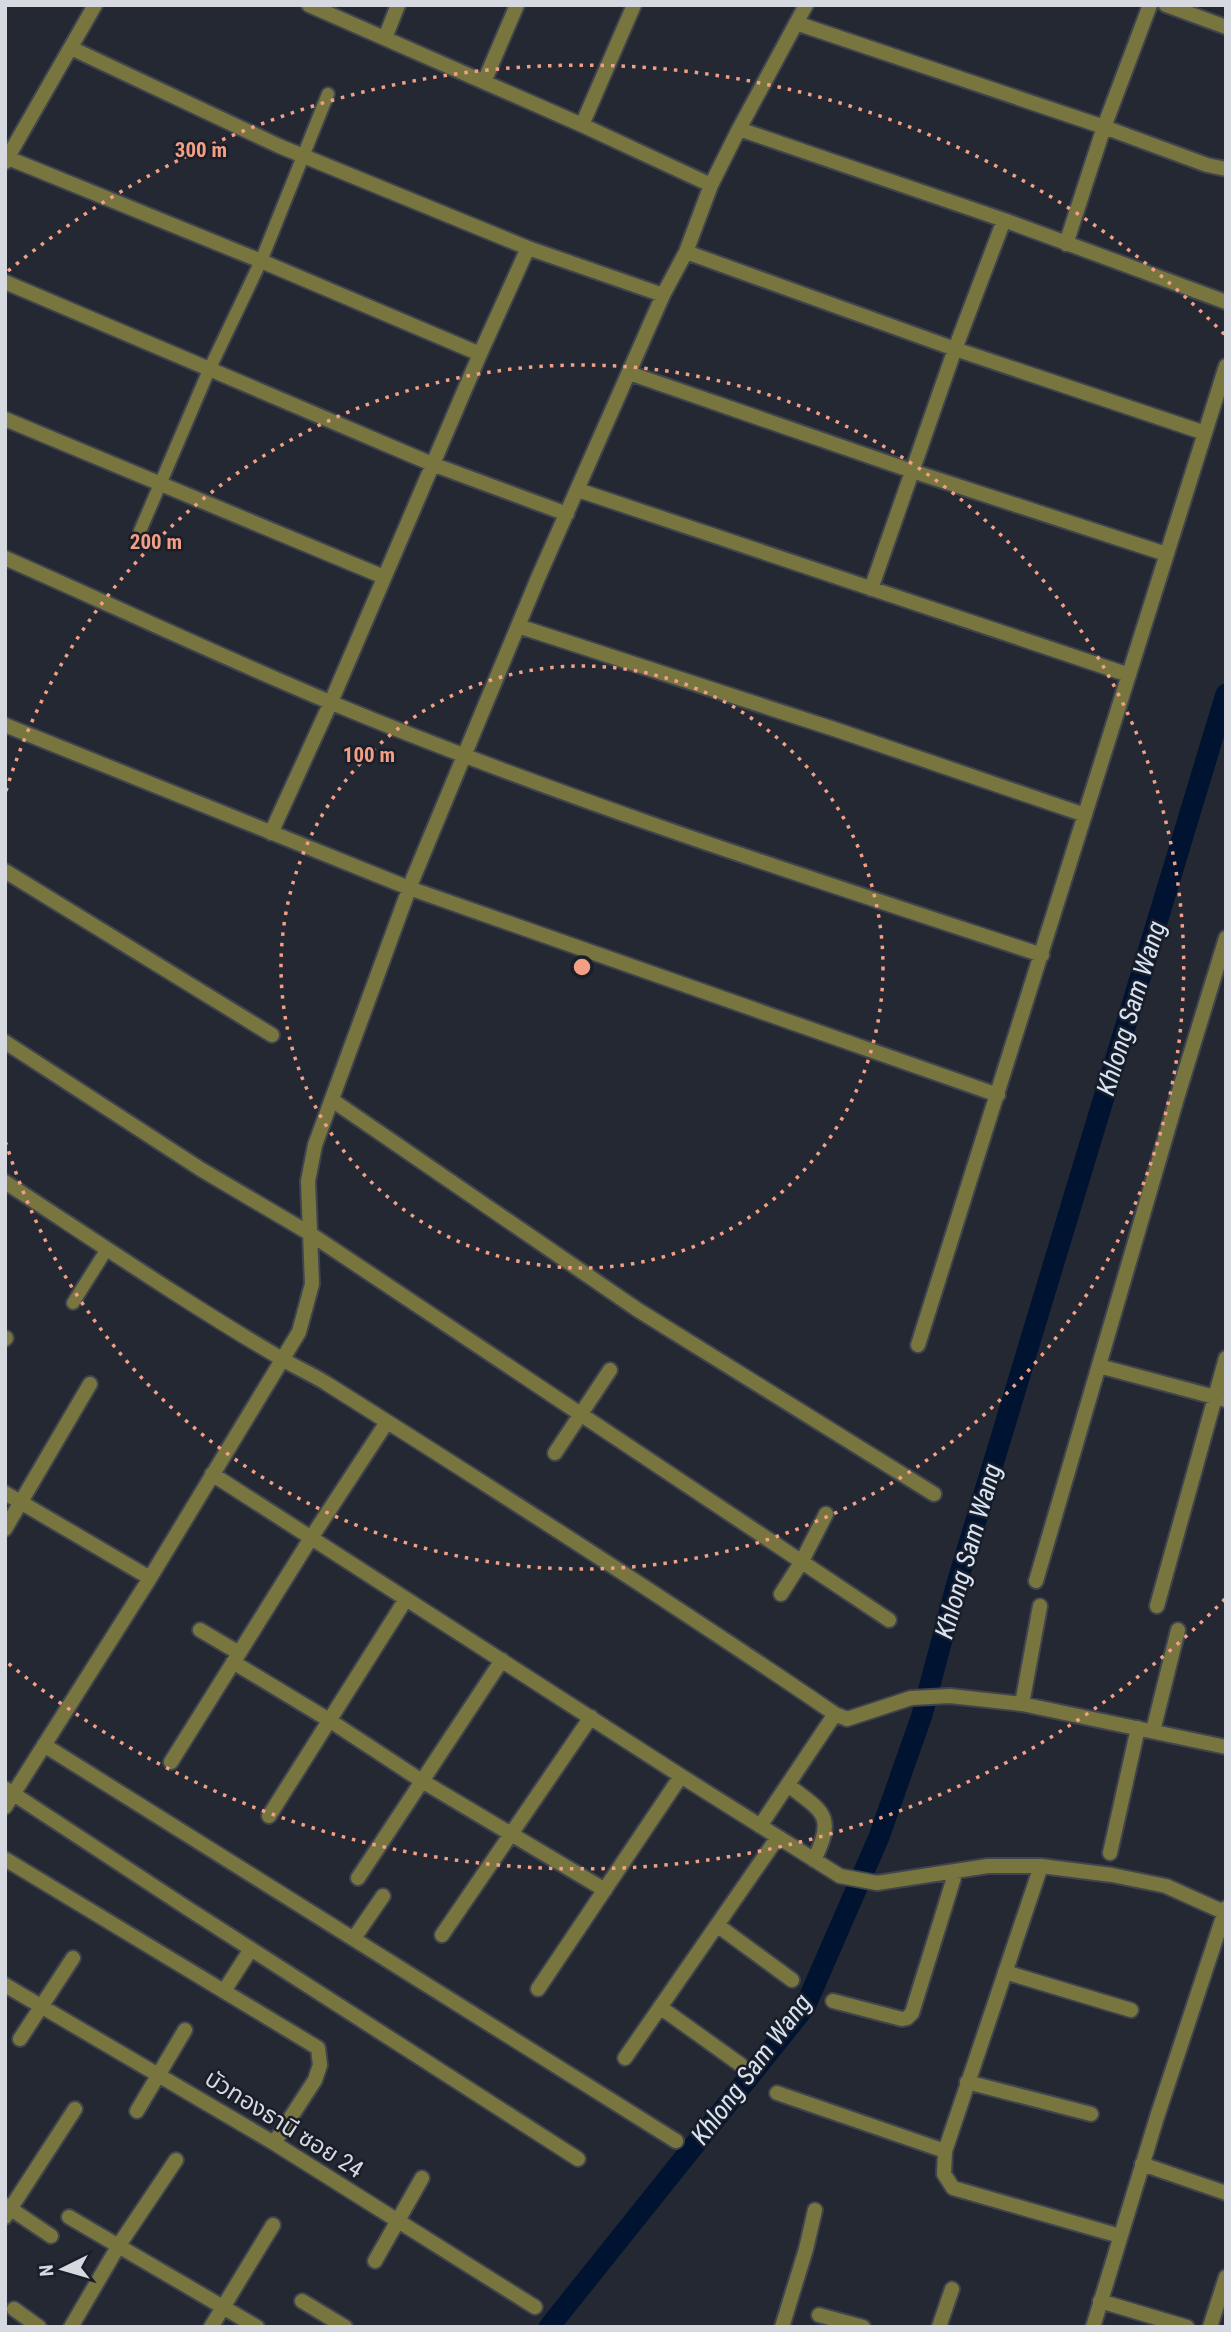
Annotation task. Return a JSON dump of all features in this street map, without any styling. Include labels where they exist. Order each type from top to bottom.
[{"type":"street","points":[[95,5],[7,160],[261,261],[480,354]]},
{"type":"street","points":[[309,5],[582,125],[711,186]]},
{"type":"street","points":[[385,38],[398,5]]},
{"type":"street","points":[[484,82],[517,5]]},
{"type":"street","points":[[582,125],[634,5]]},
{"type":"street","points":[[5,1807],[9,1791],[44,1745],[150,1578],[299,1332],[312,1284],[308,1181],[315,1144],[409,888],[518,626],[663,295],[686,252],[711,186],[806,5]]},
{"type":"street","points":[[1066,244],[1104,127],[1150,5]]},
{"type":"street","points":[[1166,5],[1226,27]]},
{"type":"street","points":[[796,23],[1104,127],[1207,165],[1226,169]]},
{"type":"street","points":[[71,48],[303,156],[528,248],[663,295]]},
{"type":"street","points":[[739,129],[1004,220],[1226,302]]},
{"type":"street","points":[[871,589],[955,349],[1004,220]]},
{"type":"street","points":[[271,833],[331,702],[528,248]]},
{"type":"street","points":[[686,252],[955,349],[1205,433]]},
{"type":"street","points":[[5,282],[432,464],[567,514]]},
{"type":"street","points":[[918,1345],[1226,366]]},
{"type":"street","points":[[629,373],[912,471],[1166,554]]},
{"type":"street","points":[[5,419],[384,577]]},
{"type":"street","points":[[578,490],[1129,675]]},
{"type":"street","points":[[5,558],[331,702],[464,755],[705,844],[1042,955]]},
{"type":"street","points":[[518,626],[837,730],[1085,816]]},
{"type":"street","points":[[5,725],[409,888],[998,1094]]},
{"type":"street","points":[[5,871],[272,1035]]},
{"type":"street","points":[[1036,1581],[1226,938]]},
{"type":"street","points":[[5,1042],[202,1170],[309,1233],[889,1620]]},
{"type":"street","points":[[332,1100],[638,1310],[934,1494]]},
{"type":"street","points":[[5,1182],[282,1359],[325,1382],[714,1632],[835,1714],[847,1719],[911,1698],[950,1696],[1022,1704],[1226,1747]]},
{"type":"street","points":[[1157,1606],[1220,1398],[1226,1358]]},
{"type":"street","points":[[1099,1366],[1220,1398]]},
{"type":"street","points":[[555,1453],[610,1370]]},
{"type":"street","points":[[5,1529],[90,1384]]},
{"type":"street","points":[[171,1762],[387,1422]]},
{"type":"street","points":[[212,1474],[840,1876],[877,1883],[988,1866],[1041,1866],[1112,1875],[1167,1886],[1225,1911],[1142,2164],[1093,2327]]},
{"type":"street","points":[[5,1493],[150,1578]]},
{"type":"street","points":[[781,1594],[802,1561],[826,1514]]},
{"type":"street","points":[[269,1816],[406,1599]]},
{"type":"street","points":[[1022,1704],[1040,1606]]},
{"type":"street","points":[[200,1630],[236,1658],[422,1781],[605,1890]]},
{"type":"street","points":[[1110,1853],[1178,1630]]},
{"type":"street","points":[[358,1878],[502,1660]]},
{"type":"street","points":[[760,1826],[835,1714]]},
{"type":"street","points":[[442,1935],[591,1717]]},
{"type":"street","points":[[44,1745],[676,2141]]},
{"type":"street","points":[[538,1989],[681,1776]]},
{"type":"street","points":[[788,1785],[821,1811],[826,1826],[824,1840],[814,1860]]},
{"type":"street","points":[[9,1791],[578,2159]]},
{"type":"street","points":[[625,2058],[778,1837]]},
{"type":"street","points":[[5,1859],[318,2049],[320,2064],[315,2080],[274,2143]]},
{"type":"street","points":[[1041,1866],[945,2151],[944,2174],[953,2188],[1120,2236]]},
{"type":"street","points":[[834,2001],[902,2019],[912,2013],[956,1871]]},
{"type":"street","points":[[354,1938],[383,1896]]},
{"type":"street","points":[[717,1925],[792,1980]]},
{"type":"street","points":[[224,1992],[251,1949]]},
{"type":"street","points":[[20,2039],[73,1958]]},
{"type":"street","points":[[1005,1972],[1131,2010]]},
{"type":"street","name":"บัวทองธานี ซอย 24","points":[[5,1985],[274,2143],[535,2306]]},
{"type":"street","points":[[660,2007],[741,2065]]},
{"type":"street","points":[[137,2111],[184,2030]]},
{"type":"street","points":[[967,2082],[1091,2114]]},
{"type":"street","points":[[777,2093],[945,2151]]},
{"type":"street","points":[[51,2236],[7,2210],[75,2109]]},
{"type":"street","points":[[71,2327],[119,2245],[176,2160]]},
{"type":"street","points":[[1142,2164],[1226,2193]]},
{"type":"street","points":[[375,2261],[422,2178]]},
{"type":"street","points":[[782,2327],[815,2210]]},
{"type":"street","points":[[69,2217],[257,2327]]},
{"type":"street","points":[[211,2327],[273,2225]]},
{"type":"street","points":[[1210,2327],[1226,2277]]},
{"type":"street","points":[[939,2327],[952,2289]]},
{"type":"street","points":[[302,2301],[345,2327]]},
{"type":"street","points":[[1100,2301],[1187,2327]]},
{"type":"street","points":[[15,2309],[39,2327]]},
{"type":"street","points":[[820,2315],[863,2327]]},
{"type":"lane","points":[[139,531],[209,370],[261,261],[328,94]]},
{"type":"lane","points":[[73,1303],[107,1249]]},
{"type":"waterway","name":"Khlong Sam Wang","points":[[549,2327],[805,2007],[879,1837],[922,1715],[957,1583],[1226,694]]}]
